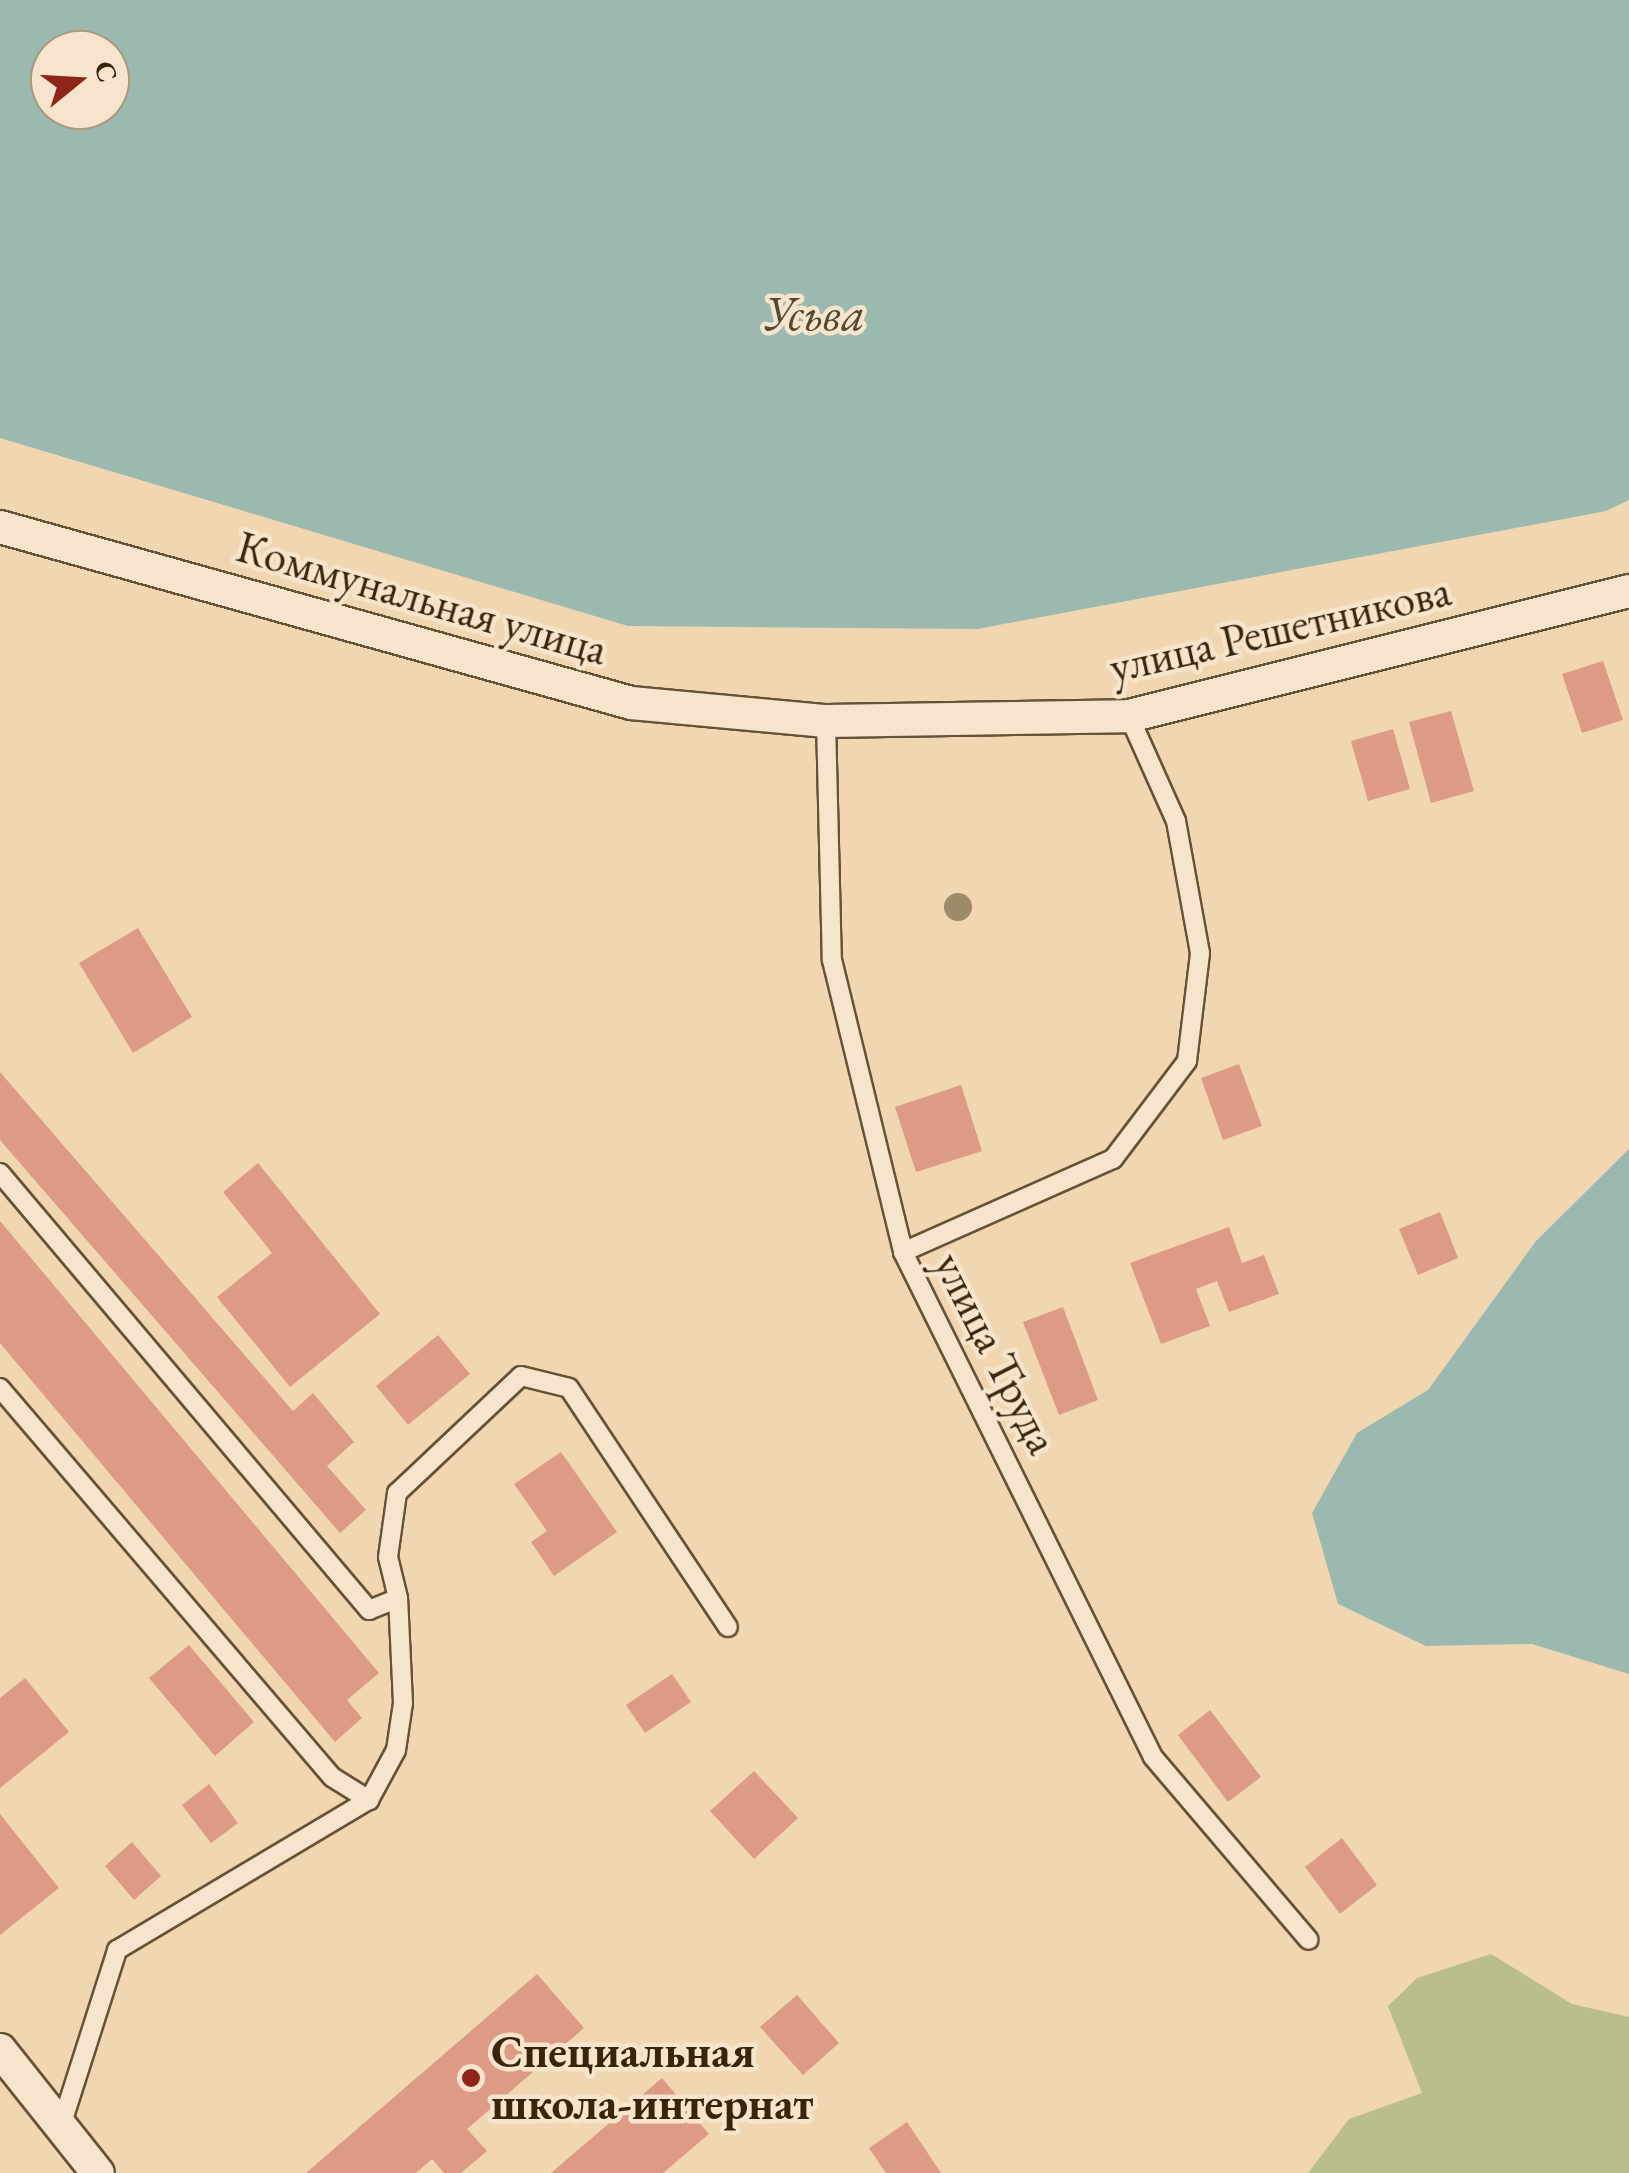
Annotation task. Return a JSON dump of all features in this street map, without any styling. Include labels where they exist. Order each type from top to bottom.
[{"type":"street","name":"Коммунальная улица","points":[[0,527],[631,703],[826,721]]},
{"type":"street","name":"улица Решетникова","points":[[826,721],[1130,716],[1629,591]]},
{"type":"street","points":[[0,2050],[98,2173]]},
{"type":"lane","points":[[903,1252],[1112,1159],[1188,1061],[1200,952],[1176,821],[1130,716]]},
{"type":"lane","name":"улица Труда","points":[[826,721],[832,960],[903,1252],[1153,1757],[1309,1940]]},
{"type":"lane","points":[[0,1173],[369,1610],[398,1598]]},
{"type":"lane","points":[[61,2126],[116,1950],[369,1800],[396,1750],[403,1703],[398,1598],[388,1557],[397,1492],[521,1376],[569,1388],[728,1627]]},
{"type":"lane","points":[[0,1388],[332,1777],[369,1800]]},
{"type":"green space","points":[[1491,1954],[1572,2004],[1629,2017],[1629,2173],[1308,2173],[1349,2119],[1422,2093],[1388,2006],[1417,1978]]},
{"type":"water","name":"Усьва","points":[[0,0],[1629,0],[1629,500],[1606,511],[977,629],[628,626],[0,438]]},
{"type":"water","points":[[1629,1149],[1629,1674],[1532,1644],[1426,1646],[1338,1604],[1312,1513],[1357,1433],[1428,1390],[1536,1241]]},
{"type":"building","points":[[1603,661],[1623,720],[1582,733],[1562,674]]},
{"type":"building","points":[[1451,711],[1474,791],[1431,803],[1409,722]]},
{"type":"building","points":[[1393,729],[1410,789],[1368,801],[1351,741]]},
{"type":"building","points":[[138,928],[192,1017],[133,1053],[79,963]]},
{"type":"building","points":[[1239,1064],[1262,1126],[1223,1140],[1201,1078]]},
{"type":"building","points":[[0,1072],[293,1411],[313,1393],[354,1442],[327,1466],[366,1510],[340,1533],[0,1140]]},
{"type":"building","points":[[961,1085],[982,1151],[916,1172],[895,1107]]},
{"type":"building","points":[[258,1163],[380,1314],[290,1387],[217,1297],[272,1253],[223,1192]]},
{"type":"building","points":[[1440,1212],[1458,1258],[1418,1275],[1399,1229]]},
{"type":"building","points":[[0,1221],[379,1673],[347,1700],[362,1718],[335,1742],[0,1343]]},
{"type":"building","points":[[1229,1227],[1242,1263],[1264,1255],[1279,1294],[1229,1312],[1217,1281],[1196,1289],[1210,1326],[1161,1344],[1130,1263]]},
{"type":"building","points":[[1063,1307],[1098,1400],[1059,1415],[1023,1322]]},
{"type":"building","points":[[438,1335],[470,1374],[408,1425],[376,1386]]},
{"type":"building","points":[[561,1452],[617,1532],[554,1576],[531,1542],[547,1531],[514,1484]]},
{"type":"building","points":[[189,1645],[254,1722],[215,1756],[149,1678]]},
{"type":"building","points":[[672,1674],[691,1702],[645,1733],[626,1705]]},
{"type":"building","points":[[25,1678],[69,1732],[0,1788],[0,1698]]},
{"type":"building","points":[[1210,1710],[1261,1777],[1228,1802],[1178,1735]]},
{"type":"building","points":[[754,1771],[798,1818],[754,1859],[710,1811]]},
{"type":"building","points":[[209,1784],[238,1823],[211,1843],[182,1805]]},
{"type":"building","points":[[0,1814],[59,1888],[0,1935]]},
{"type":"building","points":[[1342,1838],[1377,1885],[1340,1914],[1305,1867]]},
{"type":"building","points":[[132,1842],[161,1876],[134,1900],[105,1866]]},
{"type":"building","name":"Специальная школа-интернат","points":[[537,1974],[584,2028],[467,2129],[487,2151],[461,2173],[444,2173],[432,2159],[416,2173],[306,2173]]},
{"type":"building","points":[[797,1995],[839,2043],[803,2075],[760,2027]]},
{"type":"building","name":"Специальная школа-интернат","points":[[662,2078],[709,2134],[663,2173],[551,2173]]},
{"type":"building","points":[[907,2122],[941,2173],[886,2173],[869,2148]]},
{"type":"place","name":"Специальная школа-интернат","points":[[471,2078]]}]
